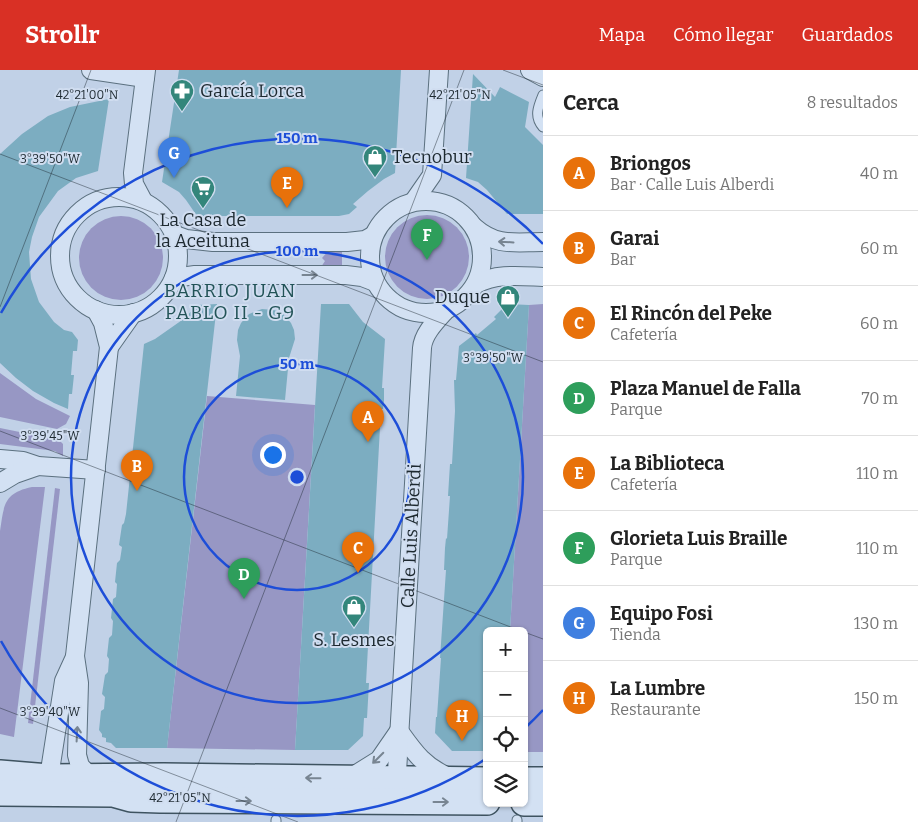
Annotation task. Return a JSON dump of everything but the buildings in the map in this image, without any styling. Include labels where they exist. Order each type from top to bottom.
[{"type":"main road","points":[[0,774],[52,770],[82,771],[128,788],[276,805],[396,790],[453,779],[483,780]]},
{"type":"main road","points":[[276,805],[350,778],[396,790],[483,801]]},
{"type":"main road","points":[[528,780],[543,780]]},
{"type":"main road","points":[[0,793],[113,794],[128,788]]},
{"type":"main road","points":[[519,815],[543,803]]},
{"type":"street","points":[[91,70],[145,74],[133,173],[134,184],[143,201]]},
{"type":"street","points":[[439,70],[432,175],[450,206]]},
{"type":"street","points":[[530,70],[543,77]]},
{"type":"street","points":[[108,197],[120,188],[133,173]]},
{"type":"street","points":[[414,201],[432,175]]},
{"type":"street","points":[[108,197],[130,197],[143,201],[160,212],[170,224],[175,234],[178,266],[174,278],[158,301],[142,310],[117,315],[96,310],[78,299],[65,283],[60,266],[60,247],[63,236],[74,216],[96,200],[108,197]]},
{"type":"street","points":[[175,234],[186,239],[213,242],[347,242],[364,240],[374,235],[389,216],[398,209],[414,201],[429,200],[450,206],[462,213],[483,235],[498,241],[543,242]]},
{"type":"street","points":[[474,227],[482,250],[480,273],[476,284]]},
{"type":"street","points":[[374,235],[371,260],[375,282],[380,290],[409,318],[422,342],[445,311],[463,298],[476,284],[487,278],[497,276],[543,276]]},
{"type":"street","points":[[174,278],[195,275],[346,275],[362,277],[375,282]]},
{"type":"street","points":[[396,304],[420,314],[445,311]]},
{"type":"street","points":[[82,771],[77,754],[80,683],[75,656],[109,347],[103,323],[96,310]]},
{"type":"street","points":[[109,347],[132,313]]},
{"type":"street","name":"Calle Luis Alberdi","points":[[396,790],[422,342]]},
{"type":"street","points":[[0,459],[24,461],[38,466],[96,470]]},
{"type":"street","points":[[0,483],[15,474],[38,466]]},
{"type":"street","points":[[0,783],[35,783],[52,770],[64,681],[75,656]]},
{"type":"street","points":[[350,778],[379,760],[399,731],[425,764],[453,779]]},
{"type":"lane","points":[[543,95],[537,114],[538,120],[543,127]]},
{"type":"lane","points":[[0,766],[52,770]]},
{"type":"lane","points":[[0,803],[124,801],[128,788]]},
{"type":"shaded area","points":[[427,215],[443,218],[457,227],[466,241],[469,257],[466,273],[457,287],[443,296],[427,299],[411,296],[397,287],[388,273],[385,257],[388,241],[397,227],[411,218]]},
{"type":"shaded area","points":[[121,216],[137,219],[151,228],[160,242],[163,258],[160,274],[151,288],[137,297],[121,300],[105,297],[91,288],[82,274],[79,258],[82,242],[91,228],[105,219]]},
{"type":"shaded area","points":[[329,250],[342,250],[342,267],[321,267],[325,261],[322,258]]},
{"type":"shaded area","points":[[543,304],[543,752],[528,752],[528,627],[510,627],[529,305]]},
{"type":"shaded area","points":[[0,373],[36,399],[70,416],[66,424],[57,429],[0,417]]},
{"type":"shaded area","points":[[207,396],[315,405],[295,750],[167,748]]},
{"type":"shaded area","points":[[0,428],[59,440],[63,444],[63,456],[55,451],[0,444]]},
{"type":"shaded area","points":[[32,487],[45,487],[14,737],[0,734],[0,531],[4,508],[10,497],[15,493]]},
{"type":"shaded area","points":[[55,488],[60,489],[33,724],[28,723]]},
{"type":"place","name":"García Lorca","points":[[182,112]]},
{"type":"place","name":"Equipo Fosi","points":[[174,178]]},
{"type":"place","name":"Tecnobur","points":[[375,178]]},
{"type":"place","name":"La Biblioteca","points":[[287,208]]},
{"type":"place","name":"La Casa de la Aceituna","points":[[203,209]]},
{"type":"place","name":"Glorieta Luis Braille","points":[[427,260]]},
{"type":"place","name":"Duque","points":[[508,318]]},
{"type":"place","name":"Briongos","points":[[368,442]]},
{"type":"place","name":"Garai","points":[[137,491]]},
{"type":"place","name":"El Rincón del Peke","points":[[358,573]]},
{"type":"place","name":"Plaza Manuel de Falla","points":[[244,599]]},
{"type":"place","name":"S. Lesmes","points":[[354,628]]},
{"type":"place","name":"La Lumbre","points":[[462,741]]},
{"type":"district","name":"BARRIO JUAN PABLO II - G9","points":[[230,301]]}]
